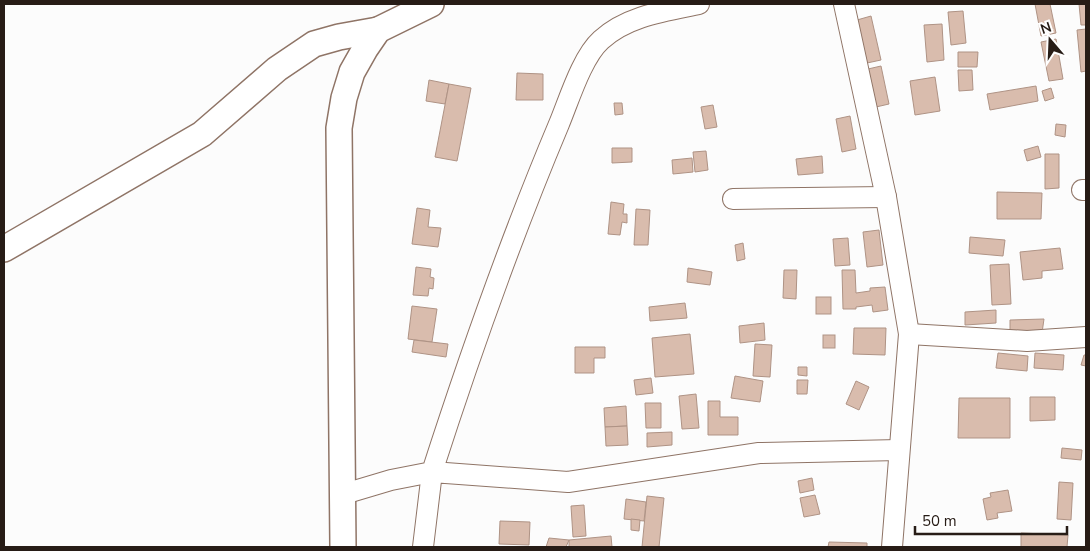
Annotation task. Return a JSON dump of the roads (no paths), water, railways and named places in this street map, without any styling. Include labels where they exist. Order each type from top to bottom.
[{"type":"street","points":[[4,249],[202,134],[277,69],[314,44],[338,37],[378,30],[431,4]]},
{"type":"street","points":[[423,547],[432,472],[462,377],[537,175],[591,51],[601,40],[627,23],[643,16],[699,4]]},
{"type":"street","points":[[844,4],[886,197],[909,334],[892,547]]},
{"type":"street","points":[[343,547],[344,494],[339,128],[344,98],[352,72],[378,30]]},
{"type":"street","points":[[733,200],[886,197]]},
{"type":"street","points":[[909,334],[1027,341],[1086,337]]},
{"type":"street","points":[[344,494],[391,480],[432,472],[568,482],[759,453],[899,450]]}]
